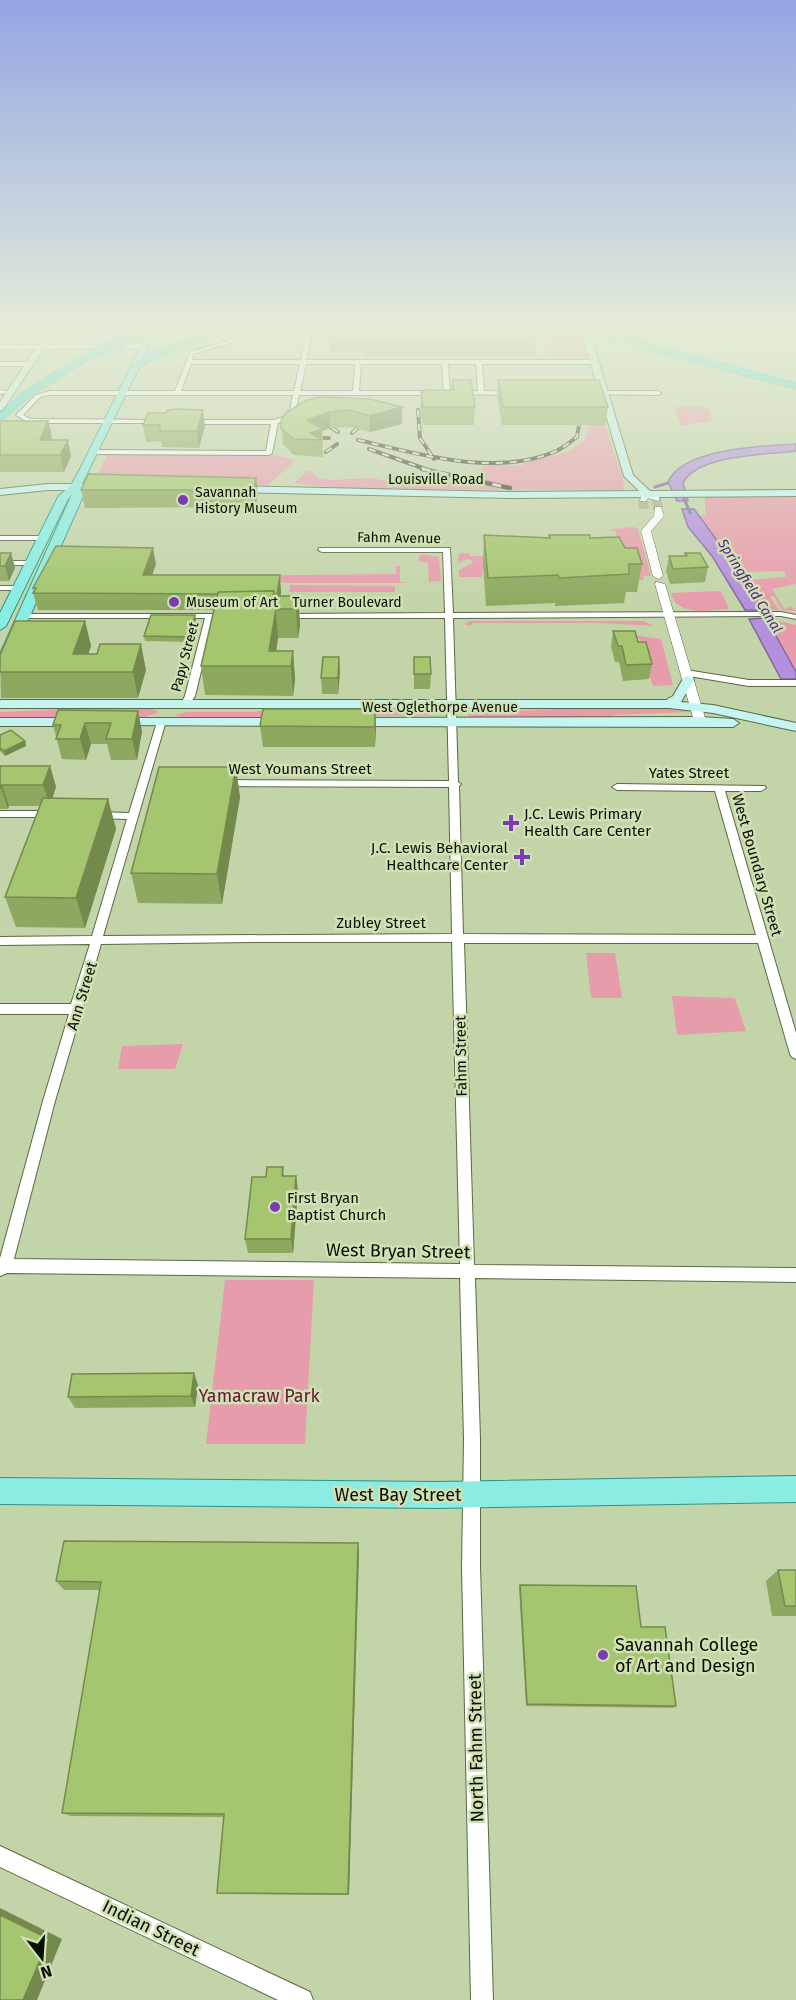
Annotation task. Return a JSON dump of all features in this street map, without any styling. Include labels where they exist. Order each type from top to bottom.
[{"type":"main road","points":[[2,619],[20,588],[63,497],[76,486],[111,417]]},
{"type":"main road","points":[[611,417],[629,476],[644,496]]},
{"type":"main road","points":[[0,481],[48,478],[63,480],[76,486]]},
{"type":"main road","points":[[0,668],[23,616],[59,549],[78,496],[76,486]]},
{"type":"main road","points":[[0,492],[76,486],[112,488]]},
{"type":"main road","name":"Louisville Road","points":[[225,489],[644,496],[796,493]]},
{"type":"main road","points":[[669,704],[678,698],[687,676]]},
{"type":"main road","name":"West Oglethorpe Avenue","points":[[0,704],[669,704],[698,714]]},
{"type":"main road","points":[[161,722],[185,705]]},
{"type":"main road","points":[[698,714],[723,721],[793,730]]},
{"type":"main road","name":"West Oglethorpe Avenue","points":[[345,722],[453,722],[698,714]]},
{"type":"main road","points":[[0,722],[299,722]]},
{"type":"main road","name":"West Bay Street","points":[[0,1491],[277,1496],[793,1490]]},
{"type":"street","points":[[20,417],[29,421],[173,422]]},
{"type":"street","points":[[184,422],[275,422],[291,417]]},
{"type":"street","points":[[93,452],[269,453],[275,422]]},
{"type":"street","points":[[644,496],[657,504],[659,516],[649,525]]},
{"type":"street","points":[[645,514],[649,525],[647,537],[698,714]]},
{"type":"street","points":[[0,538],[41,542],[59,549]]},
{"type":"street","name":"Fahm Avenue","points":[[322,550],[447,550],[449,616]]},
{"type":"street","points":[[0,563],[31,563]]},
{"type":"street","points":[[0,588],[20,588]]},
{"type":"street","points":[[765,615],[796,617]]},
{"type":"street","points":[[765,615],[796,623]]},
{"type":"street","name":"Turner Boulevard","points":[[269,616],[765,615]]},
{"type":"street","points":[[23,616],[234,616]]},
{"type":"street","name":"Papy Street","points":[[185,705],[190,696],[210,616]]},
{"type":"street","name":"Fahm Street","points":[[449,616],[456,784],[455,855],[473,1495]]},
{"type":"street","points":[[687,676],[739,682],[796,683]]},
{"type":"street","name":"Ann Street","points":[[2,1267],[134,816],[150,783],[161,722]]},
{"type":"street","name":"West Youmans Street","points":[[212,783],[456,784]]},
{"type":"street","name":"Yates Street","points":[[617,787],[761,788]]},
{"type":"street","name":"West Boundary Street","points":[[719,788],[796,1054]]},
{"type":"street","points":[[0,814],[62,815]]},
{"type":"street","points":[[82,815],[134,816]]},
{"type":"street","name":"Zubley Street","points":[[0,941],[762,939]]},
{"type":"street","points":[[0,1009],[78,1009]]},
{"type":"street","name":"West Bryan Street","points":[[2,1267],[796,1275]]},
{"type":"street","name":"North Fahm Street","points":[[473,1495],[471,1566],[482,2000]]},
{"type":"street","name":"Indian Street","points":[[0,1856],[302,2000]]},
{"type":"green space","points":[[678,417],[711,417],[712,420],[681,426]]},
{"type":"green space","points":[[589,425],[605,425],[623,479],[624,490],[346,489],[294,483],[307,471],[312,471],[317,478],[330,480],[373,478],[395,483],[416,480],[469,481],[485,464],[521,466],[524,462],[567,452],[585,440]]},
{"type":"green space","points":[[107,455],[276,455],[296,460],[268,485],[95,481]]},
{"type":"green space","points":[[705,497],[796,497],[796,584],[772,589],[784,609],[791,607],[796,611],[782,610],[774,596],[770,597],[779,610],[762,610],[746,580],[786,577],[784,571],[739,572],[698,516],[705,515]]},
{"type":"green space","points":[[633,527],[638,529],[651,576],[643,576],[644,580],[483,568],[482,577],[459,577],[459,570],[474,562],[467,559],[458,563],[458,555],[461,553],[469,553],[470,556],[521,557],[619,547],[615,531],[608,530]]},
{"type":"green space","points":[[423,554],[439,557],[441,581],[420,583],[429,582],[428,563],[419,561],[419,556]]},
{"type":"green space","points":[[396,566],[400,566],[400,582],[408,583],[290,583],[205,576],[395,574],[396,577]]},
{"type":"green space","points":[[290,585],[395,586],[395,592],[289,592]]},
{"type":"green space","points":[[721,591],[729,609],[704,611],[687,609],[674,601],[671,593]]},
{"type":"green space","points":[[766,618],[796,625],[796,672]]},
{"type":"green space","points":[[471,621],[644,621],[653,626],[599,623],[473,623],[470,626],[464,624]]},
{"type":"green space","points":[[633,635],[661,639],[673,685],[653,686],[638,644],[640,640]]},
{"type":"green space","points":[[120,707],[152,708],[159,712],[142,718],[0,718],[0,712]]},
{"type":"green space","points":[[283,708],[437,709],[436,714],[429,715],[184,718],[175,715],[187,712],[254,712]]},
{"type":"green space","points":[[552,709],[677,709],[689,712],[616,715],[597,719],[478,719],[469,717],[468,714]]},
{"type":"green space","points":[[586,953],[615,953],[622,998],[591,998]]},
{"type":"green space","points":[[672,996],[735,998],[746,1031],[677,1035]]},
{"type":"green space","points":[[183,1044],[175,1069],[118,1069],[122,1046]]},
{"type":"green space","name":"Yamacraw Park","points":[[225,1280],[314,1280],[305,1444],[206,1444]]},
{"type":"shaded area","points":[[796,444],[796,451],[751,455],[703,466],[691,473],[683,483],[688,501],[677,501],[668,482],[676,471],[706,456],[745,448]]},
{"type":"shaded area","points":[[682,509],[694,509],[746,580],[762,610],[745,610],[712,556],[688,527]]},
{"type":"shaded area","points":[[766,618],[796,672],[796,679],[781,679],[749,619]]},
{"type":"building","points":[[146,417],[201,417],[197,431],[160,431],[160,425],[143,425]]},
{"type":"building","points":[[283,417],[315,417],[307,420],[322,429],[310,433],[323,440],[293,439],[281,428]]},
{"type":"building","points":[[0,421],[48,421],[40,440],[68,440],[60,455],[0,455]]},
{"type":"building","points":[[88,474],[256,478],[254,490],[81,490]]},
{"type":"building","points":[[484,535],[550,538],[549,535],[590,535],[590,538],[619,537],[625,548],[637,548],[642,564],[629,564],[629,574],[559,578],[558,575],[488,578]]},
{"type":"building","points":[[56,546],[153,548],[143,575],[280,575],[277,594],[274,594],[274,591],[218,592],[218,594],[33,593],[36,588],[33,588]]},
{"type":"building","points":[[0,553],[11,553],[5,566],[0,566]]},
{"type":"building","points":[[685,553],[700,553],[708,567],[673,569],[669,556],[687,556]]},
{"type":"building","points":[[274,591],[273,596],[298,596],[296,609],[276,609],[269,651],[293,651],[291,666],[201,666],[218,592]]},
{"type":"building","points":[[151,615],[195,615],[189,637],[144,636]]},
{"type":"building","points":[[15,621],[85,621],[73,654],[97,654],[100,644],[141,644],[133,672],[0,672],[0,655]]},
{"type":"building","points":[[613,631],[635,631],[638,642],[646,642],[652,664],[626,665],[622,646],[618,646]]},
{"type":"building","points":[[323,657],[339,657],[338,678],[321,678]]},
{"type":"building","points":[[414,657],[430,657],[431,674],[414,674]]},
{"type":"building","points":[[263,709],[375,709],[375,727],[260,726]]},
{"type":"building","points":[[58,710],[138,711],[132,739],[106,739],[111,723],[85,723],[80,739],[56,739],[61,725],[53,725]]},
{"type":"building","points":[[11,730],[25,741],[4,751],[0,748],[0,735]]},
{"type":"building","points":[[0,766],[50,766],[43,785],[2,785],[0,788]]},
{"type":"building","points":[[159,767],[236,767],[217,874],[131,873]]},
{"type":"building","points":[[43,798],[108,799],[76,898],[5,897]]},
{"type":"building","name":"First Bryan Baptist Church","points":[[267,1167],[283,1167],[282,1176],[296,1176],[291,1239],[245,1239],[252,1177],[266,1177]]},
{"type":"building","points":[[194,1373],[191,1396],[68,1397],[72,1374]]},
{"type":"building","points":[[64,1541],[358,1543],[348,1894],[217,1893],[224,1814],[62,1813],[101,1582],[56,1581]]},
{"type":"building","points":[[778,1570],[796,1570],[796,1606],[785,1606]]},
{"type":"building","points":[[520,1585],[636,1586],[641,1627],[665,1627],[676,1706],[527,1704]]},
{"type":"building","points":[[0,1915],[49,1939],[23,2000],[0,2000]]},
{"type":"waterway","points":[[655,487],[668,483]]},
{"type":"waterway","name":"Springfield Canal","points":[[683,496],[690,513]]},
{"type":"tunnel","points":[[643,499],[644,509]]},
{"type":"tunnel","points":[[656,499],[658,509]]},
{"type":"railway","points":[[419,417],[420,438],[433,457]]},
{"type":"railway","points":[[433,457],[481,463],[506,463],[531,459],[557,451],[566,445],[577,437],[579,425]]},
{"type":"railway","points":[[332,428],[338,432]]},
{"type":"railway","points":[[352,433],[358,428]]},
{"type":"railway","points":[[316,438],[329,438]]},
{"type":"railway","points":[[358,440],[433,457]]},
{"type":"railway","points":[[326,452],[337,444]]},
{"type":"railway","points":[[369,449],[428,470]]},
{"type":"railway","points":[[422,469],[510,488]]},
{"type":"place","name":"Savannah History Museum","points":[[183,500]]},
{"type":"place","name":"Museum of Art","points":[[174,602]]},
{"type":"place","name":"J.C. Lewis Primary Health Care Center","points":[[511,823]]},
{"type":"place","name":"J.C. Lewis Behavioral Healthcare Center","points":[[522,857]]},
{"type":"place","name":"First Bryan Baptist Church","points":[[275,1207]]},
{"type":"place","name":"Savannah College of Art and Design","points":[[603,1655]]}]
